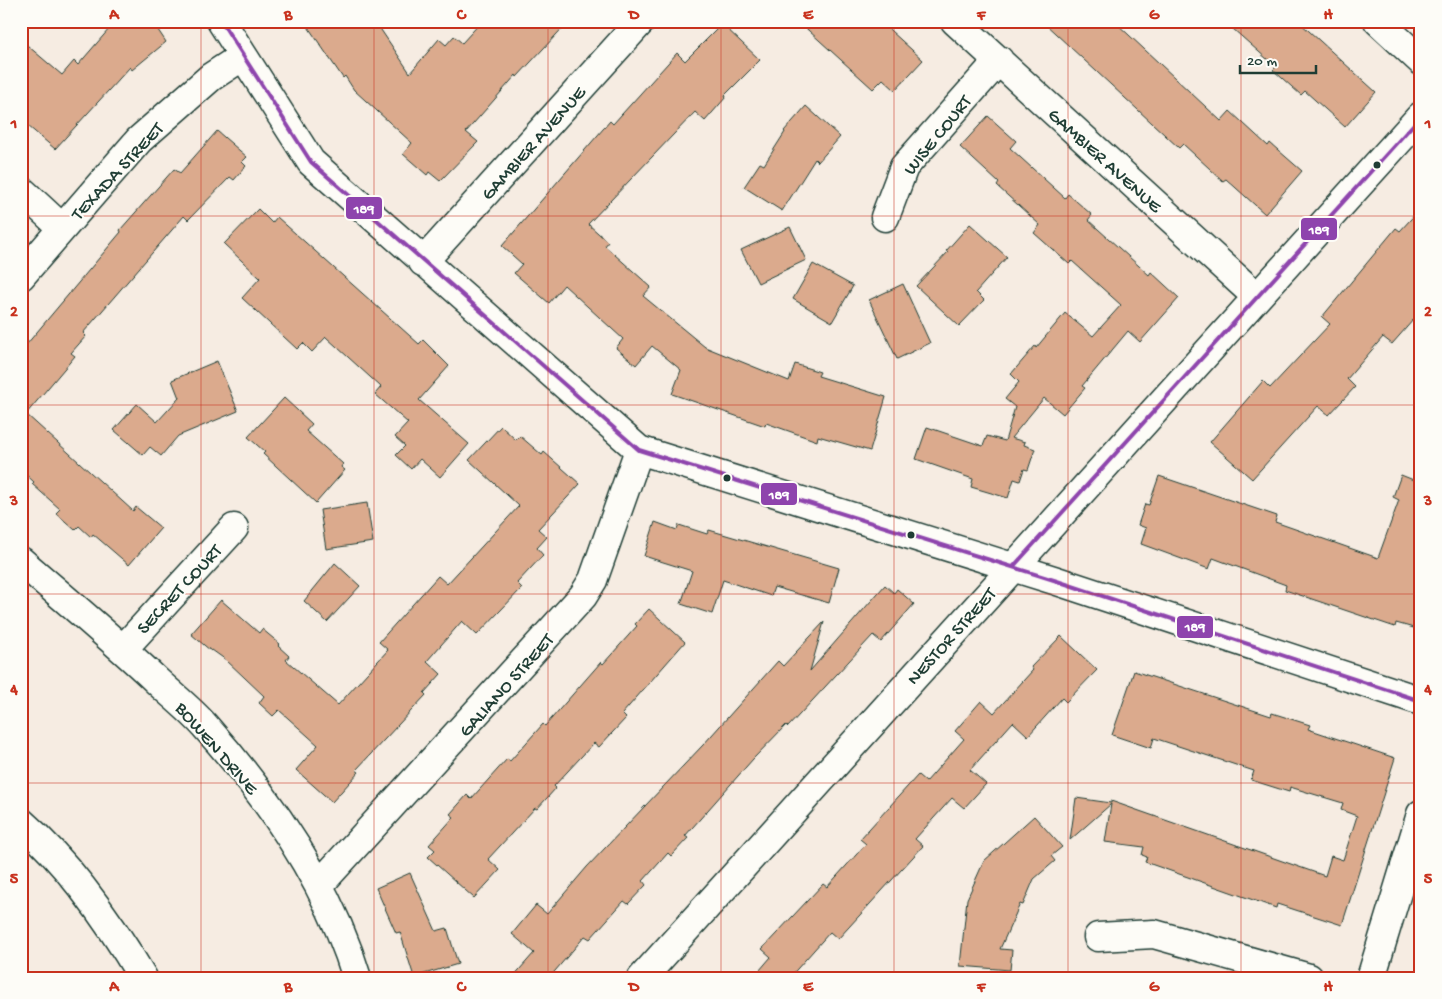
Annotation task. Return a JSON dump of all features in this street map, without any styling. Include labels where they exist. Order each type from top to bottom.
[{"type":"street","points":[[222,21],[312,162],[423,262],[639,450],[1013,567],[1421,702]]},
{"type":"street","name":"GAMBIER AVENUE","points":[[423,262],[641,21]]},
{"type":"street","name":"GAMBIER AVENUE","points":[[955,21],[1257,297]]},
{"type":"street","points":[[1378,21],[1421,60]]},
{"type":"street","name":"TEXADA STREET","points":[[21,276],[139,140],[211,78],[243,56]]},
{"type":"street","name":"WISE COURT","points":[[885,217],[904,166],[999,60]]},
{"type":"street","name":"NESTOR STREET","points":[[642,978],[1421,116]]},
{"type":"street","points":[[21,190],[62,228]]},
{"type":"street","name":"GALIANO STREET","points":[[319,885],[583,596],[594,580],[639,450]]},
{"type":"street","name":"SECRET COURT","points":[[123,648],[234,528]]},
{"type":"street","name":"BOWEN DRIVE","points":[[21,561],[123,648],[204,725],[261,794],[319,885],[338,924],[356,978]]},
{"type":"street","points":[[1372,978],[1421,814]]},
{"type":"street","points":[[21,822],[34,833],[120,938],[143,978]]},
{"type":"street","points":[[1098,937],[1154,934],[1309,978]]},
{"type":"building","points":[[116,21],[152,21],[166,42],[132,70],[130,67],[55,149],[21,120],[21,40],[62,75],[74,61],[78,65]]},
{"type":"building","points":[[304,21],[364,21],[370,29],[377,24],[410,73],[439,39],[446,45],[454,36],[462,43],[482,21],[569,21],[517,77],[516,75],[466,132],[478,142],[440,181],[429,172],[427,175],[403,154],[412,143],[354,90],[345,76],[343,78]]},
{"type":"building","points":[[798,21],[880,21],[923,60],[895,90],[883,79],[873,89]]},
{"type":"building","points":[[1042,21],[1114,21],[1221,121],[1230,111],[1268,146],[1270,143],[1302,171],[1265,214],[1226,179],[1223,181],[1183,144],[1179,148]]},
{"type":"building","points":[[1224,21],[1298,21],[1376,92],[1345,127],[1305,91],[1301,95],[1273,70],[1276,67]]},
{"type":"building","points":[[722,24],[760,60],[725,95],[726,97],[705,121],[695,112],[588,224],[608,242],[605,246],[651,287],[643,296],[705,347],[789,381],[795,364],[820,372],[818,376],[886,397],[870,451],[818,436],[817,441],[766,423],[765,426],[672,394],[681,370],[652,346],[636,365],[616,348],[623,339],[564,285],[549,303],[514,273],[522,264],[502,246],[610,121],[613,124],[677,53],[685,61]]},
{"type":"building","points":[[806,106],[840,137],[818,162],[815,159],[782,211],[744,187],[760,163],[764,165],[784,131]]},
{"type":"building","points":[[988,116],[1016,141],[1010,148],[1065,198],[1068,194],[1092,215],[1088,220],[1149,275],[1151,272],[1179,298],[1140,342],[1128,331],[1082,386],[1085,388],[1063,414],[1044,398],[1011,438],[1025,442],[1024,445],[1035,449],[1028,470],[1024,469],[1020,481],[1014,479],[1008,498],[971,487],[973,479],[916,459],[927,427],[983,446],[987,436],[1005,441],[1015,407],[1005,399],[1019,382],[1011,374],[1065,313],[1093,336],[1121,305],[1072,261],[1069,264],[1034,233],[1040,225],[997,186],[999,183],[960,147]]},
{"type":"building","points":[[217,131],[247,157],[242,162],[246,166],[234,180],[230,177],[188,220],[184,216],[83,333],[86,336],[71,353],[75,356],[26,414],[133,511],[136,507],[161,528],[129,565],[93,534],[91,537],[79,526],[75,530],[56,513],[60,509],[32,484],[34,482],[21,470],[21,351],[121,232],[120,230],[174,169],[180,173]]},
{"type":"building","points":[[1421,208],[1421,311],[1392,344],[1383,337],[1347,379],[1355,387],[1329,415],[1318,406],[1252,479],[1210,442],[1263,381],[1270,388],[1330,324],[1322,317],[1396,228],[1400,231]]},
{"type":"building","points":[[258,209],[272,223],[277,217],[419,344],[423,340],[449,366],[419,400],[469,444],[440,477],[420,459],[411,469],[396,455],[405,446],[395,437],[408,423],[375,394],[381,387],[326,337],[312,352],[303,343],[297,349],[242,298],[260,278],[224,244]]},
{"type":"building","points":[[970,224],[1007,257],[976,292],[984,300],[959,326],[916,286],[948,252],[946,251]]},
{"type":"building","points":[[790,227],[806,260],[758,283],[741,250]]},
{"type":"building","points":[[813,264],[853,286],[832,322],[793,299]]},
{"type":"building","points":[[903,284],[930,343],[897,359],[869,300]]},
{"type":"building","points":[[217,361],[238,411],[178,436],[161,456],[150,447],[143,455],[114,430],[137,404],[157,422],[179,398],[172,380]]},
{"type":"building","points":[[284,398],[312,424],[306,431],[343,464],[341,467],[345,470],[316,503],[263,454],[265,452],[248,437]]},
{"type":"building","points":[[501,426],[516,440],[520,436],[542,455],[544,452],[580,484],[538,529],[547,537],[537,548],[543,555],[517,583],[522,588],[477,635],[462,621],[427,661],[441,674],[424,693],[426,695],[356,770],[359,772],[332,802],[296,770],[318,745],[279,710],[273,716],[259,703],[264,696],[226,660],[211,651],[191,634],[221,600],[259,633],[262,629],[280,644],[278,646],[289,656],[286,660],[338,705],[388,650],[379,642],[438,576],[447,584],[519,506],[469,460]]},
{"type":"building","points":[[1401,475],[1421,483],[1421,630],[1396,623],[1395,627],[1285,590],[1286,585],[1213,558],[1209,569],[1141,544],[1146,528],[1138,525],[1145,504],[1149,505],[1159,476],[1277,516],[1275,522],[1378,558],[1399,500],[1393,497]]},
{"type":"building","points":[[367,503],[373,542],[326,549],[320,510]]},
{"type":"building","points":[[655,522],[677,530],[679,525],[707,534],[709,530],[839,568],[829,603],[774,587],[771,596],[723,580],[712,614],[681,604],[692,571],[644,556]]},
{"type":"building","points":[[335,563],[360,586],[327,622],[304,601]]},
{"type":"building","points":[[885,585],[894,593],[897,589],[914,604],[881,642],[873,635],[788,727],[786,725],[753,759],[685,836],[688,838],[671,856],[668,853],[643,881],[646,885],[628,904],[624,901],[590,939],[585,936],[549,978],[512,978],[534,953],[512,934],[536,905],[547,914],[587,867],[703,745],[778,661],[783,666],[824,622],[810,671]]},
{"type":"building","points":[[649,609],[685,642],[622,714],[626,718],[599,747],[594,743],[554,786],[556,788],[537,809],[535,808],[488,859],[500,870],[474,898],[428,857],[435,850],[429,845],[454,817],[450,814],[467,795],[471,799],[507,759],[510,761],[543,724],[545,726],[601,662],[603,664],[637,626],[635,624]]},
{"type":"building","points":[[1061,636],[1097,670],[1066,702],[1062,698],[1028,736],[1013,722],[970,770],[986,784],[964,808],[952,798],[915,839],[923,846],[838,939],[830,932],[789,978],[753,978],[771,957],[762,949],[823,884],[827,887],[866,844],[860,839],[918,775],[926,782],[964,739],[955,731],[981,701],[994,713],[1033,670],[1031,667]]},
{"type":"building","points":[[1134,671],[1271,716],[1272,713],[1310,725],[1308,729],[1395,758],[1342,925],[1277,904],[1276,908],[1145,862],[1147,857],[1142,855],[1144,847],[1105,842],[1111,804],[1070,840],[1076,798],[1111,803],[1111,801],[1325,876],[1331,856],[1343,860],[1357,816],[1341,810],[1343,803],[1290,787],[1289,792],[1251,780],[1254,771],[1154,738],[1151,748],[1112,735]]},
{"type":"building","points":[[1034,816],[1062,847],[1051,856],[1055,861],[1034,879],[1023,905],[1020,904],[1000,949],[1012,950],[1010,970],[960,966],[967,899],[984,861]]},
{"type":"building","points":[[410,873],[436,931],[447,928],[458,964],[414,977],[400,932],[396,933],[376,888]]},
{"type":"transit line","name":"189","points":[[221,21],[311,162],[639,450],[1057,581],[1421,701]]},
{"type":"transit line","name":"189","points":[[1013,567],[1421,116]]}]
